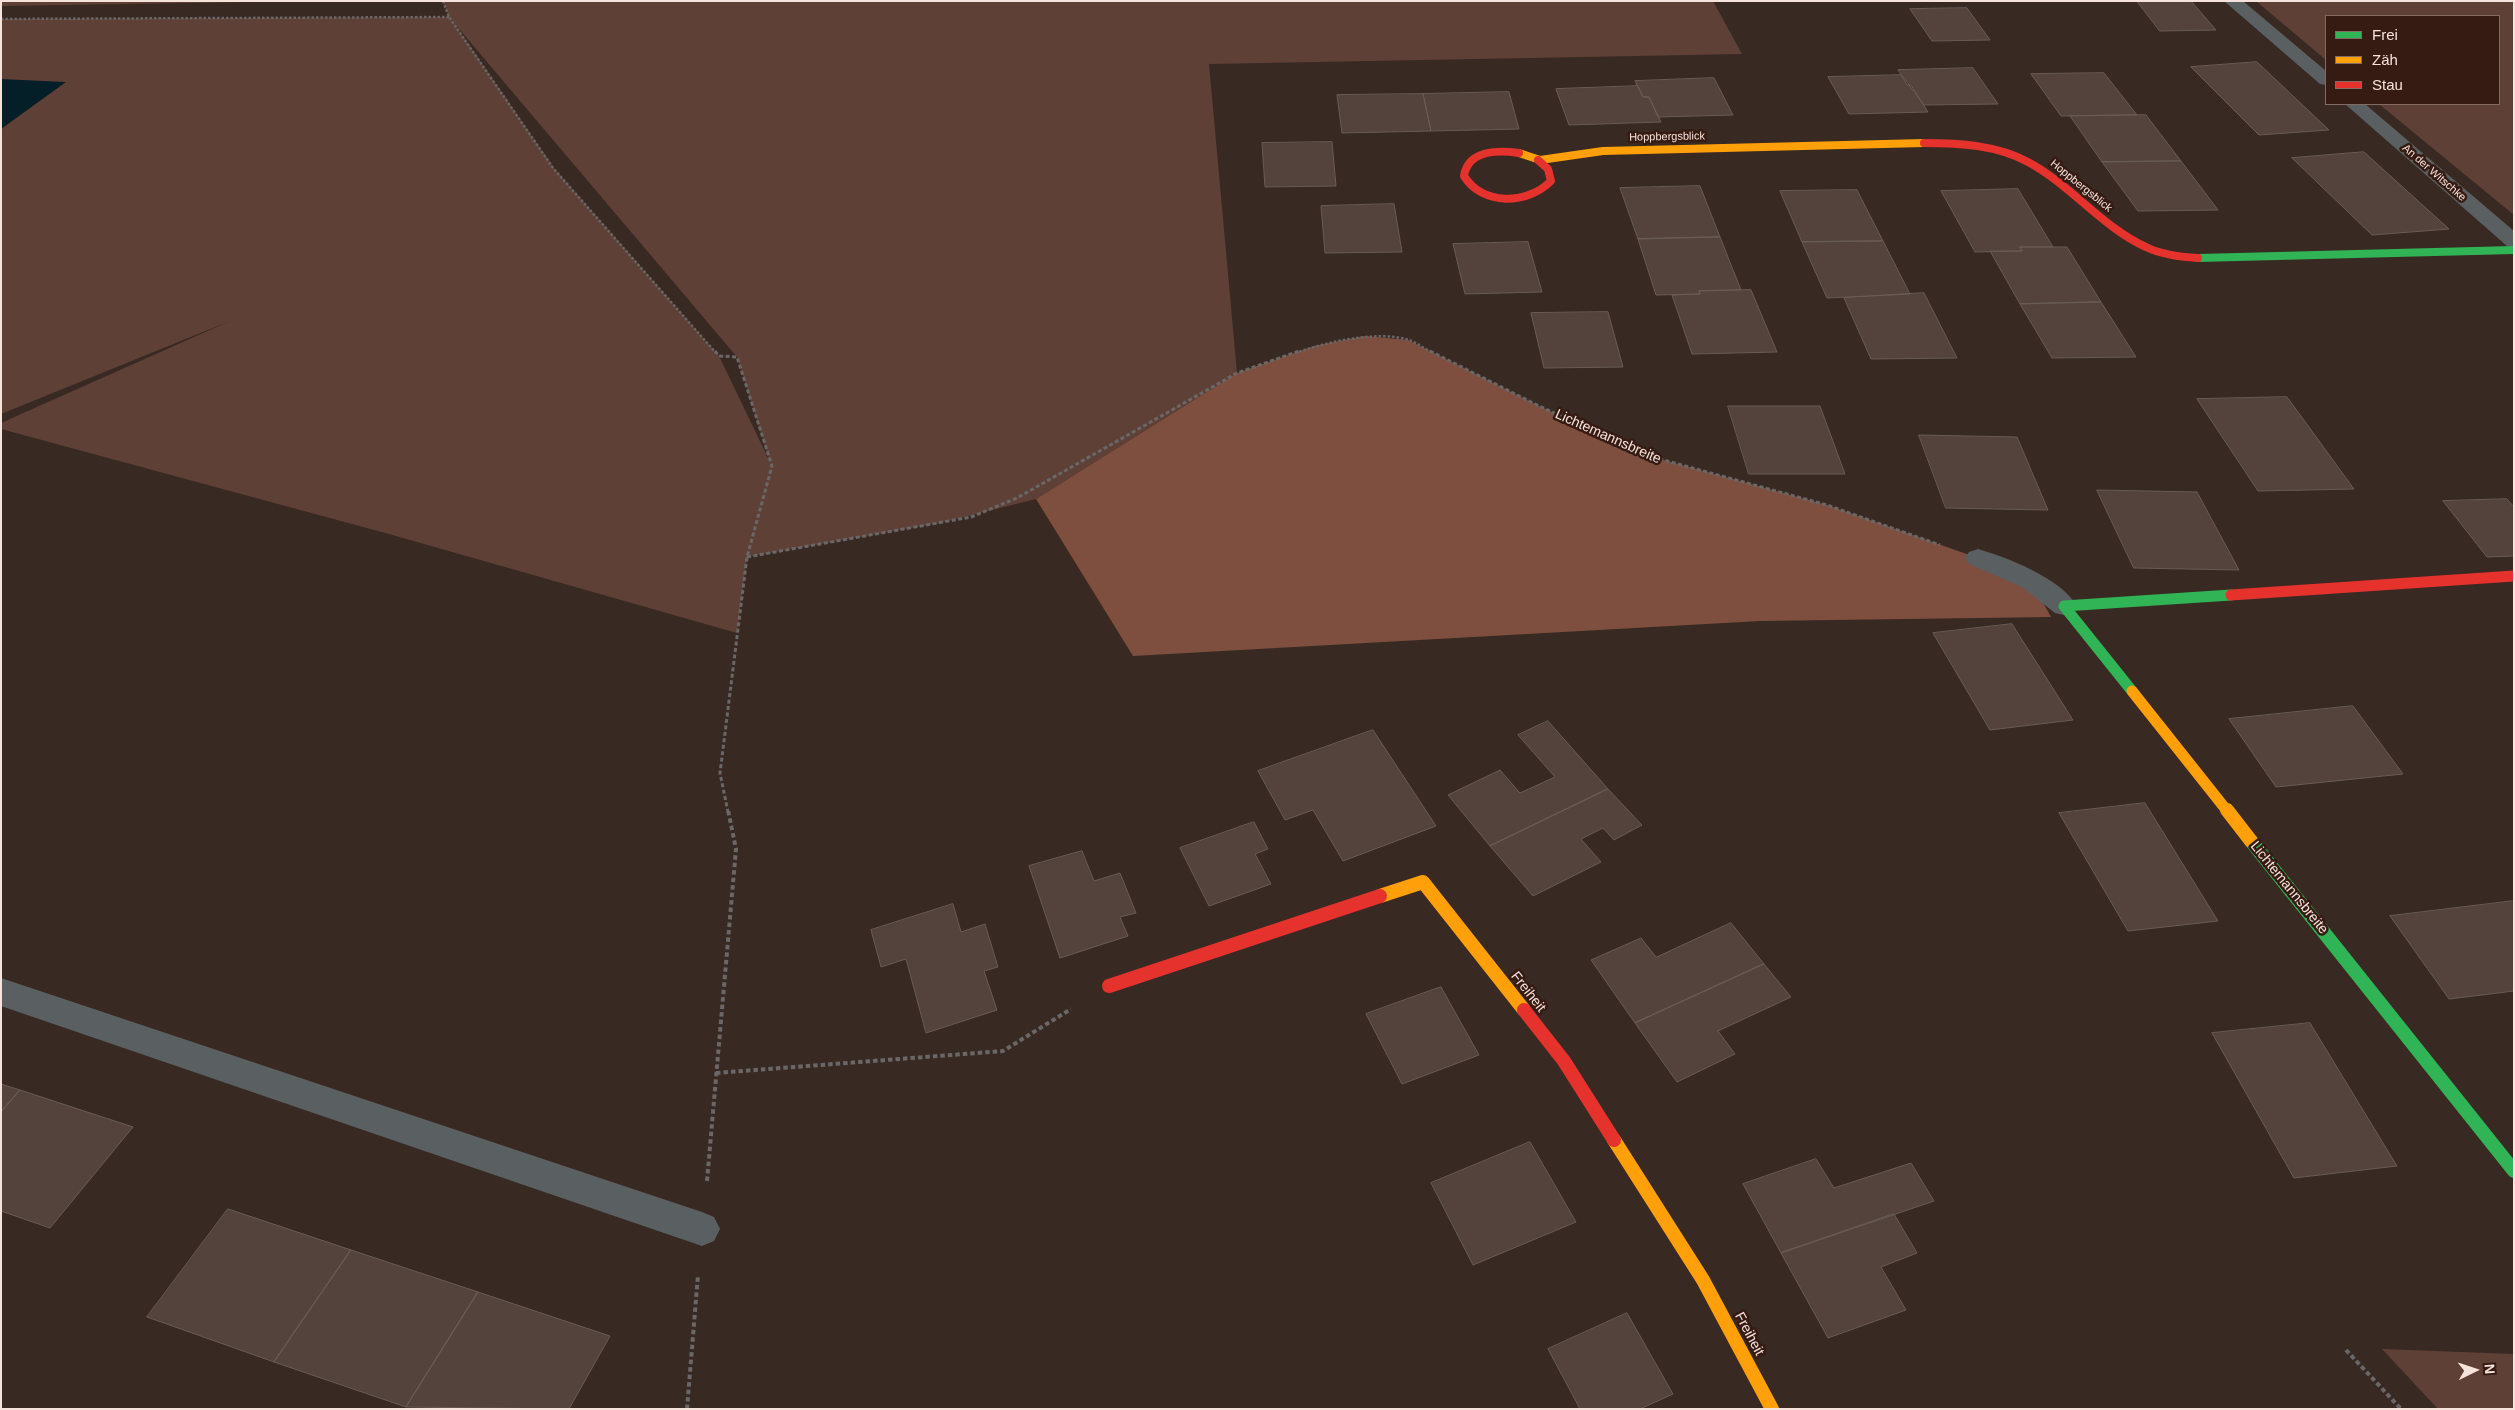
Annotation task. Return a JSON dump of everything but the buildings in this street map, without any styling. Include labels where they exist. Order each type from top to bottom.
[{"type":"street","points":[[2232,1],[2325,79]]},
{"type":"street","name":"An der Witschke","points":[[2355,105],[2514,242]]},
{"type":"street","name":"Hoppbergsblick","points":[[1538,160],[1549,170],[1551,178],[1548,186],[1541,192],[1529,197],[1515,199],[1486,195],[1466,182],[1463,174],[1467,163],[1482,154],[1511,152],[1538,160],[1575,153],[1631,150],[1935,143],[1962,145],[2013,155],[2033,165],[2063,185],[2125,237],[2154,250],[2172,255],[2189,258],[2514,250]]},
{"type":"street","name":"Lichtemannsbreite","points":[[1978,558],[2031,580],[2064,606],[2514,1171]]},
{"type":"street","points":[[2064,606],[2514,576]]},
{"type":"street","name":"Freiheit","points":[[1109,986],[1423,882],[1564,1061],[1703,1280],[1772,1409]]},
{"type":"street","points":[[1,992],[702,1229]]},
{"type":"path","points":[[443,1],[449,17],[554,168],[720,356],[737,357],[772,466],[747,557],[720,773],[736,849],[687,1409]]},
{"type":"path","points":[[1,19],[449,17]]},
{"type":"path","name":"Lichtemannsbreite","points":[[747,557],[971,517],[1017,498],[1237,374],[1314,346],[1365,336],[1408,340],[1539,406],[1648,456],[1827,505],[1978,558]]},
{"type":"path","points":[[716,1073],[1003,1051],[1109,986]]},
{"type":"path","points":[[2346,1350],[2401,1409]]},
{"type":"shaded area","points":[[1,1],[311,1],[1,6]]},
{"type":"shaded area","points":[[443,1],[1713,1],[1742,54],[1209,64],[1237,373],[1036,499],[940,523],[747,557],[737,633],[389,534],[1,429],[1,423],[230,321],[1,414],[1,19],[449,17]],"holes":[[[454,23],[737,357],[770,462],[719,356],[554,168]]]},
{"type":"shaded area","points":[[2256,1],[2514,1],[2514,215],[2380,105],[2500,105],[2500,15],[2325,15],[2325,59]]},
{"type":"shaded area","points":[[1365,336],[1408,340],[1539,406],[1649,456],[1827,505],[1978,558],[2031,581],[2051,617],[1760,621],[1133,656],[1036,499],[1237,373],[1314,346]]},
{"type":"shaded area","points":[[2382,1349],[2514,1354],[2514,1409],[2438,1409]]},
{"type":"water","points":[[1,79],[66,82],[1,129]]},
{"type":"traffic: fast","points":[[2198,258],[2514,250]]},
{"type":"traffic: fast","points":[[2132,691],[2064,606],[2231,595]]},
{"type":"traffic: fast","points":[[2251,841],[2514,1171]]},
{"type":"traffic: slow","points":[[1519,153],[1540,160],[1603,151],[1924,143]]},
{"type":"traffic: slow","points":[[2132,691],[2251,841]]},
{"type":"traffic: slow","points":[[1380,896],[1423,882],[1524,1010]]},
{"type":"traffic: slow","points":[[1614,1140],[1703,1280],[1772,1409]]},
{"type":"traffic: jam","points":[[1924,143],[1977,146],[2003,152],[2028,162],[2050,175],[2126,237],[2147,248],[2171,256],[2198,258]]},
{"type":"traffic: jam","points":[[1519,153],[1494,152],[1476,157],[1465,167],[1464,176],[1470,186],[1488,196],[1499,198],[1524,197],[1544,188],[1551,181],[1548,169],[1538,160]]},
{"type":"traffic: jam","points":[[2231,595],[2514,576]]},
{"type":"traffic: jam","points":[[1109,986],[1380,896]]},
{"type":"traffic: jam","points":[[1524,1010],[1564,1061],[1614,1140]]}]
